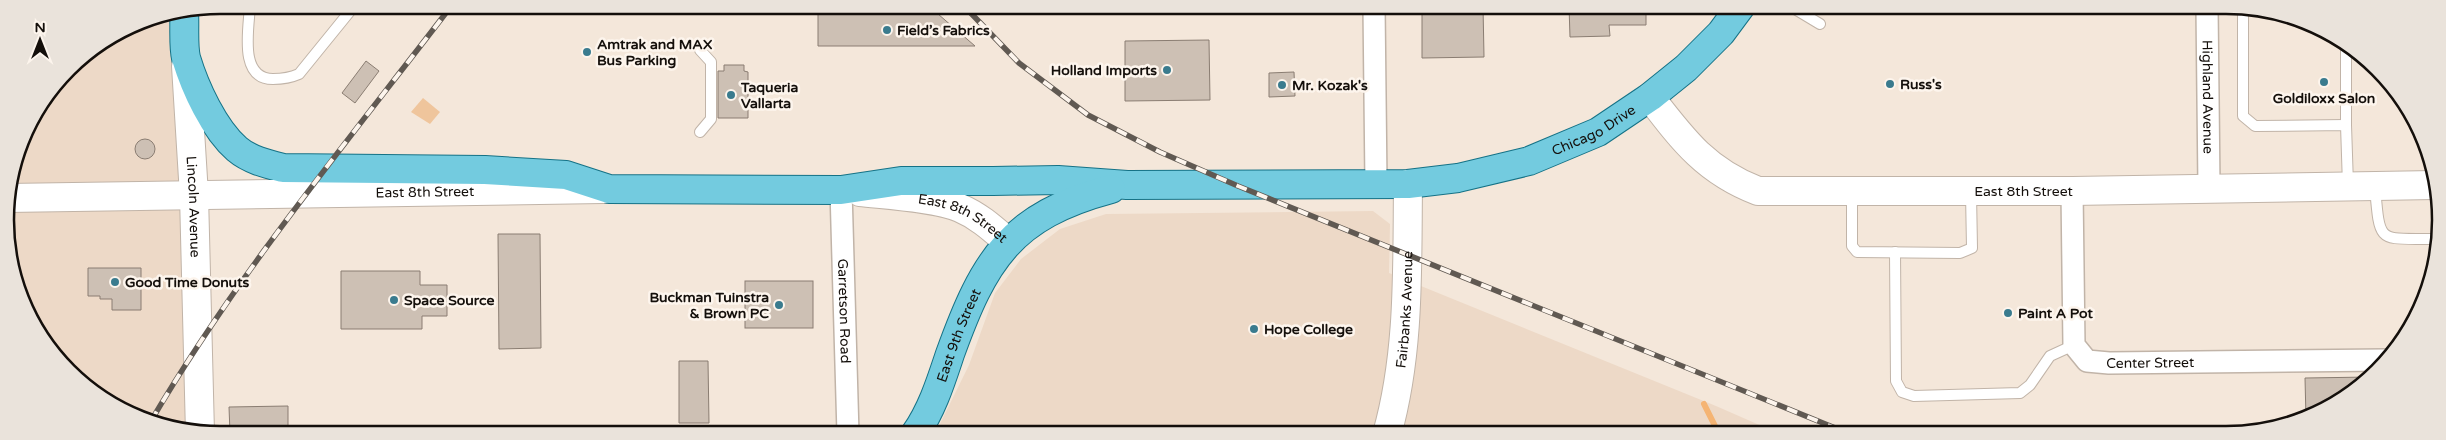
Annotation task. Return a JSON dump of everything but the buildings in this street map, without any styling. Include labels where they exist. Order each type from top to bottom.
[{"type":"main road","name":"Chicago Drive","points":[[1408,184],[1458,178],[1529,161],[1598,132],[1650,97],[1693,61],[1721,33],[1735,14]]},
{"type":"main road","name":"Lincoln Avenue","points":[[184,17],[194,195],[200,425]]},
{"type":"main road","points":[[186,57],[203,100],[218,128],[238,150],[263,163],[283,168],[467,169],[566,175],[609,189]]},
{"type":"main road","name":"East 8th Street","points":[[1650,97],[1676,132],[1712,167],[1734,182],[1758,191],[2072,191],[2429,185]]},
{"type":"main road","name":"East 8th Street","points":[[841,190],[901,182],[1058,180],[1127,185],[1408,184]]},
{"type":"main road","name":"Fairbanks Avenue","points":[[1389,426],[1397,398],[1407,314],[1408,184]]},
{"type":"main road","name":"East 8th Street","points":[[15,198],[609,189],[841,190],[896,196],[958,207],[986,223],[1008,242],[1050,212],[1096,193],[1127,185]]},
{"type":"main road","name":"East 9th Street","points":[[919,426],[940,384],[975,290],[1008,242]]},
{"type":"street","points":[[1374,14],[1376,184]]},
{"type":"street","name":"Highland Avenue","points":[[2207,14],[2209,188]]},
{"type":"street","name":"Garretson Road","points":[[841,190],[848,426]]},
{"type":"street","points":[[2072,191],[2074,345]]},
{"type":"street","name":"Center Street","points":[[2074,345],[2087,361],[2109,363],[2377,360]]},
{"type":"lane","points":[[250,14],[248,60],[254,72],[264,79],[289,79],[299,74],[348,14]]},
{"type":"lane","points":[[1803,14],[1820,24]]},
{"type":"lane","points":[[2243,15],[2243,116],[2255,126],[2346,125]]},
{"type":"lane","points":[[700,50],[711,62],[711,119],[700,132]]},
{"type":"lane","points":[[2346,52],[2348,186]]},
{"type":"lane","points":[[2375,186],[2378,220],[2382,233],[2389,238],[2431,239]]},
{"type":"lane","points":[[1852,191],[1852,246],[1857,252],[1960,253],[1972,248],[1971,191]]},
{"type":"lane","points":[[1895,252],[1896,381],[1902,392],[1914,396],[2020,393],[2030,385],[2050,356],[2074,345]]},
{"type":"shaded area","points":[[184,17],[192,424],[141,411],[117,399],[94,384],[74,366],[56,346],[41,323],[29,299],[18,260],[14,233],[14,207],[21,167],[29,141],[41,117],[56,94],[94,56],[117,41],[141,29]]},
{"type":"shaded area","points":[[423,98],[440,112],[430,124],[411,112]]},
{"type":"shaded area","name":"Hope College","points":[[1373,211],[1390,224],[1389,273],[1762,426],[939,426],[969,365],[995,293],[1021,259],[1060,229],[1106,214]]},
{"type":"waterway","points":[[1704,404],[1715,426]]},
{"type":"railway","points":[[155,415],[185,366],[257,260],[445,14]]},
{"type":"railway","points":[[972,14],[1019,63],[1088,115],[1160,152],[1238,186],[1830,426]]},
{"type":"place","name":"Field’s Fabrics","points":[[887,30]]},
{"type":"place","name":"Amtrak and MAX Bus Parking","points":[[587,52]]},
{"type":"place","name":"Holland Imports","points":[[1167,70]]},
{"type":"place","name":"Goldiloxx Salon","points":[[2324,82]]},
{"type":"place","name":"Russ's","points":[[1890,84]]},
{"type":"place","name":"Mr. Kozak's","points":[[1282,85]]},
{"type":"place","name":"Taqueria Vallarta","points":[[731,95]]},
{"type":"place","name":"Good Time Donuts","points":[[115,282]]},
{"type":"place","name":"Space Source","points":[[394,300]]},
{"type":"place","name":"Buckman Tuinstra & Brown PC","points":[[779,305]]},
{"type":"place","name":"Paint A Pot","points":[[2008,313]]},
{"type":"place","name":"Hope College","points":[[1254,329]]}]
